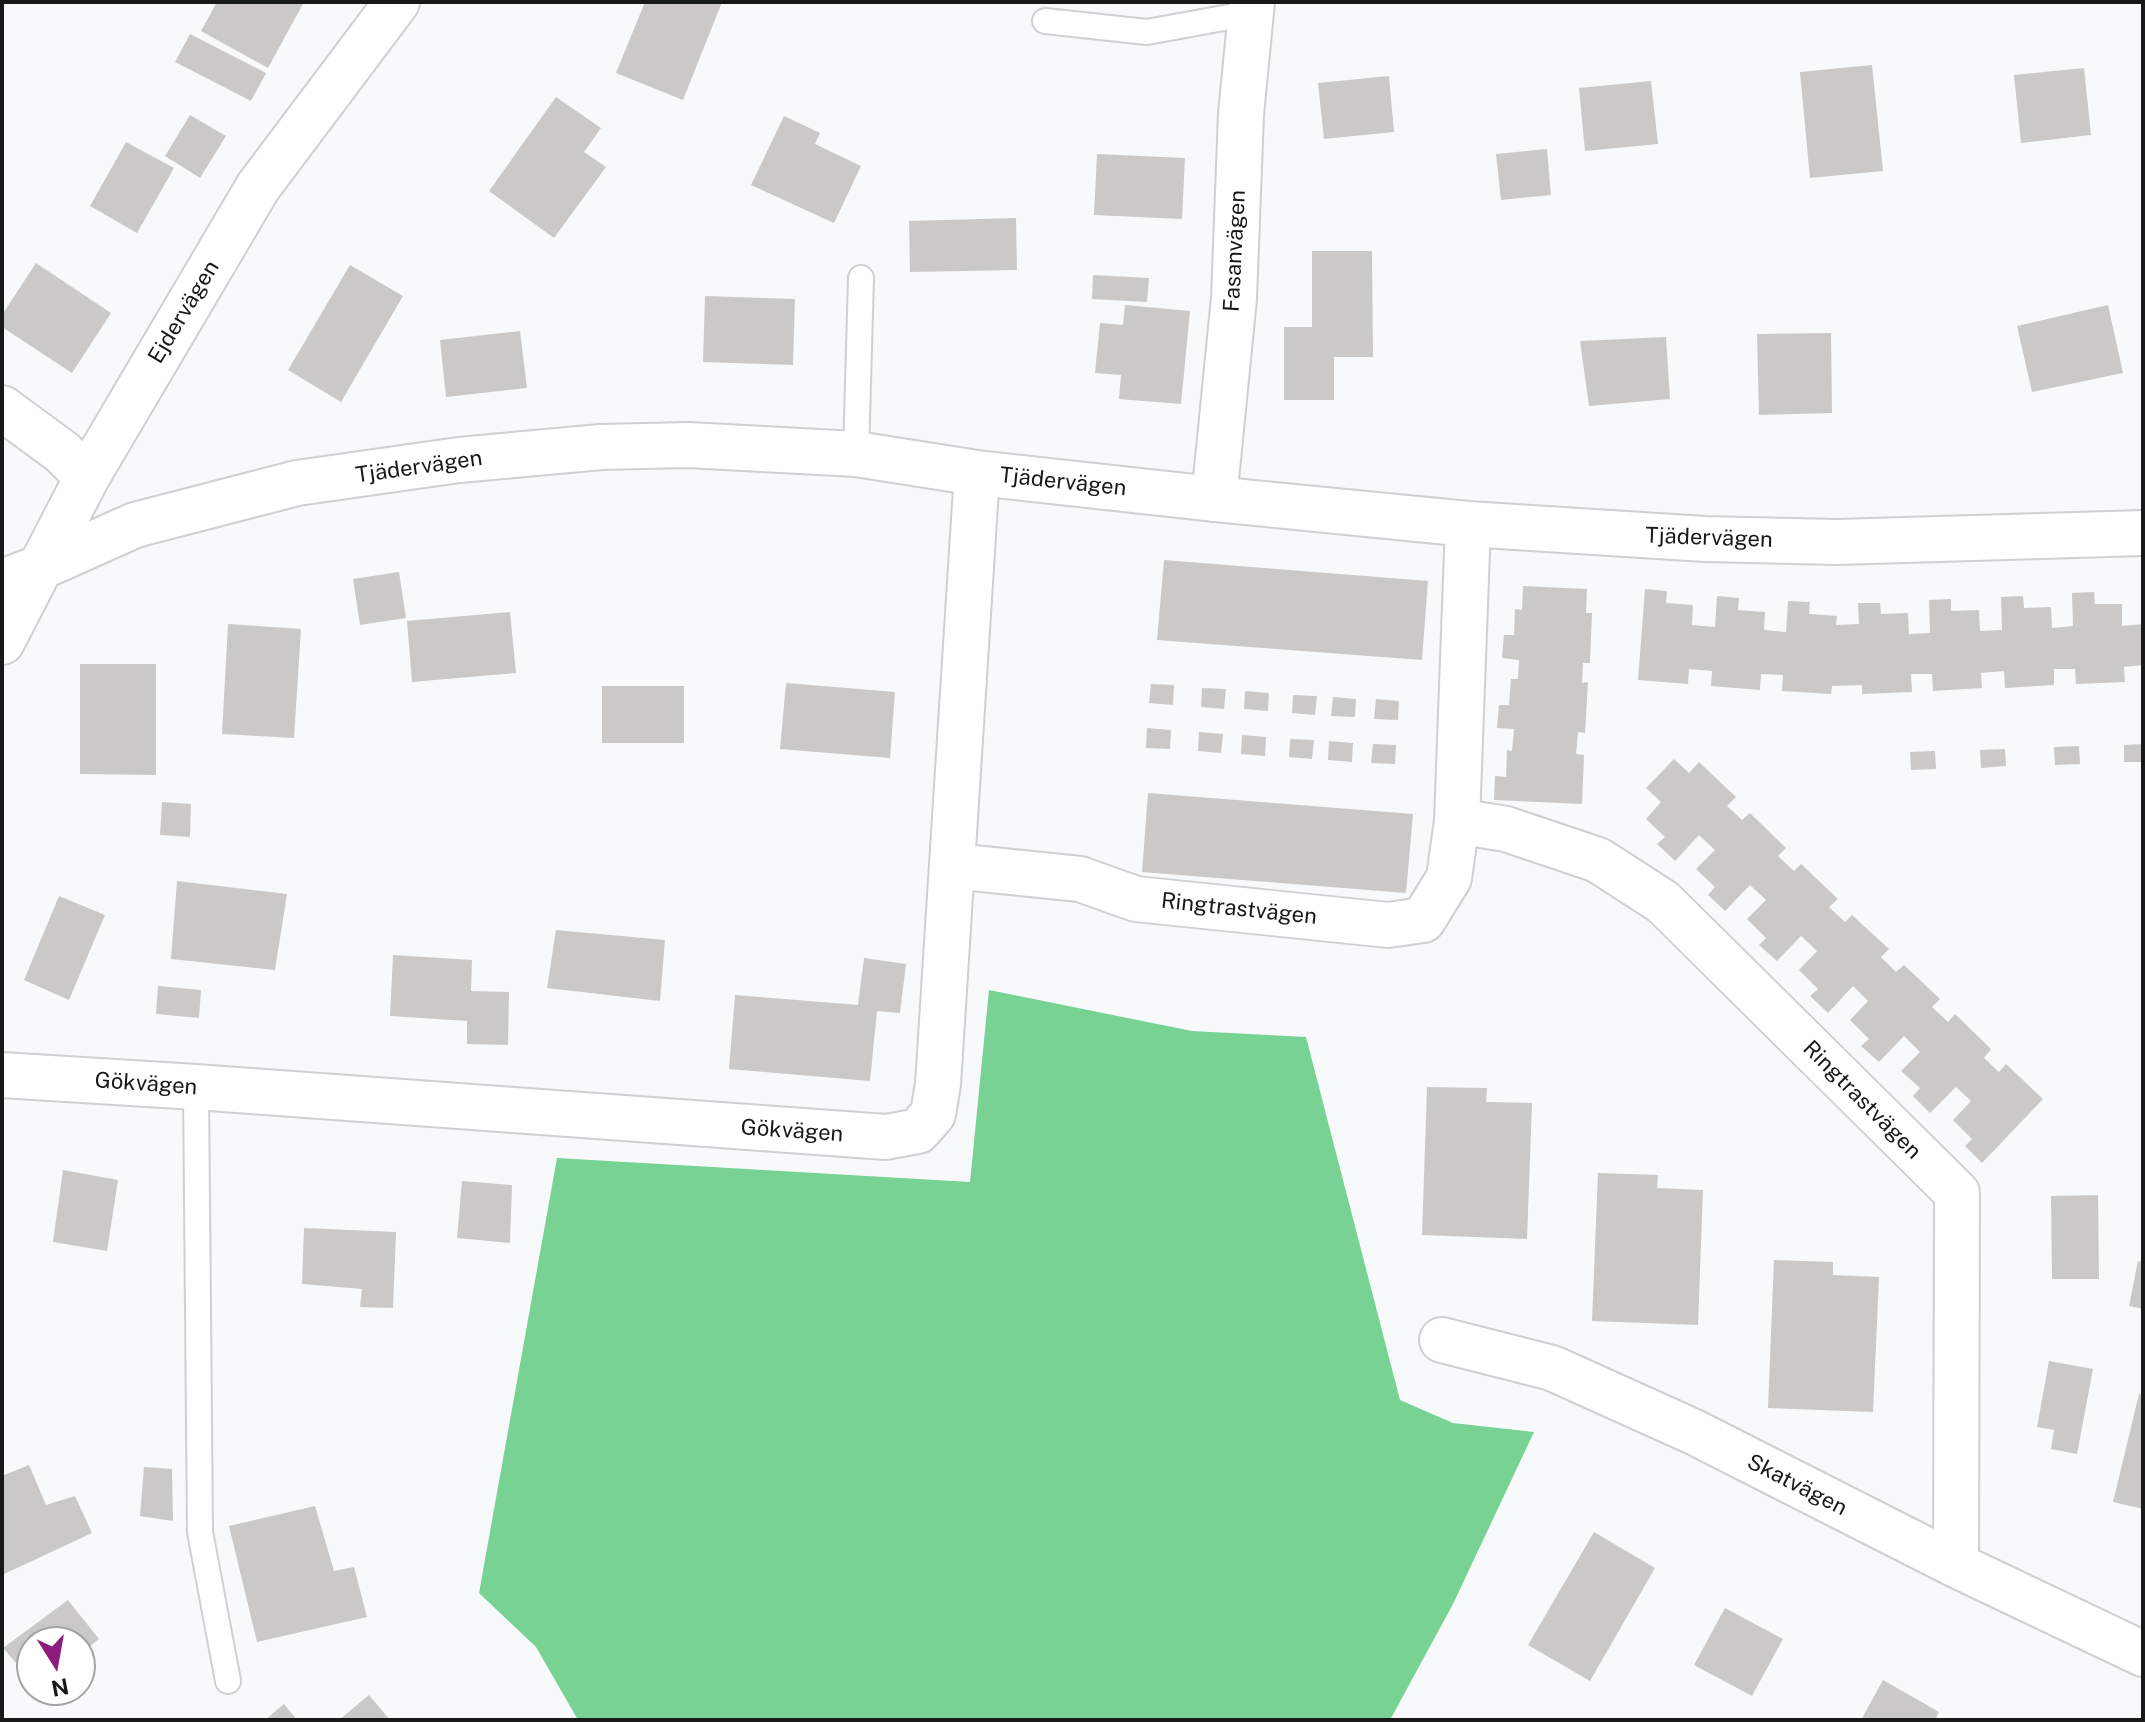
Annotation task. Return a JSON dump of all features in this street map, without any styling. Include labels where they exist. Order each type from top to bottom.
[{"type":"street","name":"Ejdervägen","points":[[2,642],[20,575],[87,477],[258,187],[393,3]]},
{"type":"street","name":"Fasanvägen","points":[[1214,499],[1234,298],[1241,114],[1252,8]]},
{"type":"street","points":[[2,408],[62,452],[87,477]]},
{"type":"street","name":"Tjädervägen","points":[[20,575],[135,525],[297,483],[459,460],[601,447],[688,445],[856,454],[977,473],[1468,524],[1705,539],[1837,542],[2143,533]]},
{"type":"street","name":"Gökvägen","points":[[2,1075],[886,1137],[918,1131],[933,1114],[938,1084],[977,473]]},
{"type":"street","name":"Ringtrastvägen","points":[[953,866],[1080,879],[1136,899],[1388,925],[1423,920],[1449,878],[1457,821],[1468,524]]},
{"type":"street","name":"Ringtrastvägen","points":[[1457,821],[1506,829],[1598,860],[1663,902],[1957,1193],[1956,1565]]},
{"type":"street","name":"Skatvägen","points":[[1442,1340],[1552,1368],[1694,1432],[1956,1565],[2143,1654]]},
{"type":"lane","points":[[1045,21],[1147,32],[1252,8]]},
{"type":"lane","points":[[856,454],[861,278]]},
{"type":"lane","points":[[196,1087],[200,1532],[228,1681]]},
{"type":"green space","points":[[989,990],[1192,1031],[1306,1037],[1400,1400],[1453,1423],[1534,1432],[1453,1604],[1390,1720],[578,1720],[536,1647],[479,1593],[557,1158],[970,1182]]},
{"type":"building","points":[[217,2],[304,2],[268,68],[201,31]]},
{"type":"building","points":[[645,2],[722,2],[683,100],[616,73]]},
{"type":"building","points":[[190,34],[266,73],[251,101],[175,62]]},
{"type":"building","points":[[1872,65],[1883,171],[1810,178],[1800,72]]},
{"type":"building","points":[[2084,68],[2091,135],[2021,143],[2014,75]]},
{"type":"building","points":[[1389,76],[1394,132],[1324,139],[1318,83]]},
{"type":"building","points":[[1651,81],[1658,144],[1585,151],[1579,88]]},
{"type":"building","points":[[556,97],[601,128],[584,152],[606,167],[554,238],[489,191]]},
{"type":"building","points":[[190,115],[226,136],[200,178],[165,156]]},
{"type":"building","points":[[784,116],[820,133],[815,144],[861,166],[834,223],[751,185]]},
{"type":"building","points":[[126,142],[174,168],[137,233],[90,206]]},
{"type":"building","points":[[1547,149],[1551,195],[1501,200],[1496,154]]},
{"type":"building","points":[[1097,154],[1185,158],[1182,219],[1094,215]]},
{"type":"building","points":[[1016,218],[1017,270],[910,272],[909,221]]},
{"type":"building","points":[[1312,251],[1372,251],[1373,357],[1334,357],[1334,400],[1284,400],[1284,327],[1312,327]]},
{"type":"building","points":[[36,263],[111,313],[72,373],[2,327],[2,315]]},
{"type":"building","points":[[350,265],[403,296],[341,402],[288,370]]},
{"type":"building","points":[[1093,275],[1149,278],[1147,302],[1092,299]]},
{"type":"building","points":[[705,296],[795,299],[793,365],[703,362]]},
{"type":"building","points":[[1125,305],[1190,311],[1181,404],[1119,399],[1121,375],[1095,373],[1100,323],[1123,325]]},
{"type":"building","points":[[2108,305],[2123,373],[2032,392],[2017,326]]},
{"type":"building","points":[[520,331],[527,388],[446,397],[440,340]]},
{"type":"building","points":[[1831,333],[1832,413],[1759,415],[1757,334]]},
{"type":"building","points":[[1666,337],[1670,399],[1589,406],[1580,341]]},
{"type":"building","points":[[1164,560],[1428,581],[1422,660],[1157,640]]},
{"type":"building","points":[[399,572],[406,618],[360,625],[353,579]]},
{"type":"building","points":[[1523,586],[1587,589],[1586,613],[1592,613],[1590,663],[1583,663],[1582,683],[1588,682],[1585,733],[1578,732],[1576,754],[1584,755],[1582,804],[1494,800],[1495,776],[1506,777],[1507,750],[1512,751],[1514,729],[1497,728],[1499,705],[1509,705],[1511,679],[1518,679],[1519,660],[1502,658],[1504,635],[1514,635],[1515,609],[1522,610]]},
{"type":"building","points":[[1645,589],[1667,591],[1666,603],[1693,605],[1692,625],[1715,627],[1717,596],[1739,598],[1738,610],[1765,612],[1764,630],[1786,632],[1788,601],[1810,602],[1809,614],[1837,616],[1836,625],[1859,624],[1858,603],[1880,603],[1881,614],[1908,613],[1909,634],[1930,633],[1929,600],[1951,599],[1951,611],[1979,610],[1980,631],[2002,630],[2001,597],[2023,596],[2024,608],[2051,607],[2052,628],[2073,626],[2072,593],[2094,592],[2095,604],[2122,604],[2122,626],[2143,624],[2143,665],[2124,667],[2125,682],[2076,684],[2075,669],[2054,669],[2054,685],[2005,688],[2004,671],[1981,673],[1982,688],[1933,691],[1932,674],[1911,674],[1912,692],[1862,694],[1862,685],[1832,686],[1831,694],[1782,691],[1783,675],[1761,674],[1760,690],[1711,686],[1712,671],[1689,669],[1688,684],[1638,680]]},
{"type":"building","points":[[510,612],[516,673],[412,682],[407,621]]},
{"type":"building","points":[[228,624],[301,629],[294,738],[222,734]]},
{"type":"building","points":[[80,664],[156,664],[156,775],[80,774]]},
{"type":"building","points":[[786,683],[895,692],[890,758],[780,749]]},
{"type":"building","points":[[1151,684],[1174,685],[1173,705],[1149,703]]},
{"type":"building","points":[[602,686],[684,686],[684,743],[602,743]]},
{"type":"building","points":[[1202,688],[1226,689],[1224,709],[1201,707]]},
{"type":"building","points":[[1245,691],[1269,693],[1268,711],[1244,709]]},
{"type":"building","points":[[1293,695],[1317,696],[1315,715],[1292,713]]},
{"type":"building","points":[[1333,697],[1356,699],[1355,717],[1331,716]]},
{"type":"building","points":[[1376,699],[1399,701],[1398,720],[1374,719]]},
{"type":"building","points":[[1147,728],[1171,730],[1170,749],[1146,748]]},
{"type":"building","points":[[1199,732],[1223,734],[1221,753],[1198,751]]},
{"type":"building","points":[[1242,735],[1266,737],[1265,756],[1241,754]]},
{"type":"building","points":[[1290,739],[1314,740],[1312,759],[1289,757]]},
{"type":"building","points":[[1329,741],[1353,743],[1352,762],[1328,760]]},
{"type":"building","points":[[1373,744],[1396,745],[1395,764],[1371,763]]},
{"type":"building","points":[[2143,744],[2143,762],[2124,762],[2124,745]]},
{"type":"building","points":[[2079,746],[2080,764],[2055,765],[2054,747]]},
{"type":"building","points":[[2005,749],[2006,766],[1981,768],[1980,750]]},
{"type":"building","points":[[1935,751],[1936,769],[1911,770],[1910,752]]},
{"type":"building","points":[[1674,759],[1689,773],[1699,762],[1736,797],[1727,806],[1742,820],[1750,813],[1786,848],[1778,856],[1794,871],[1801,864],[1838,899],[1829,907],[1845,922],[1852,915],[1889,949],[1881,957],[1896,972],[1904,965],[1940,999],[1932,1007],[1948,1022],[1955,1014],[1991,1049],[1984,1058],[1999,1072],[2006,1064],[2043,1099],[1982,1163],[1965,1146],[1972,1139],[1953,1120],[1971,1101],[1956,1087],[1930,1113],[1913,1096],[1920,1088],[1901,1071],[1920,1052],[1904,1036],[1879,1062],[1861,1046],[1869,1039],[1850,1020],[1868,1001],[1853,986],[1828,1013],[1810,996],[1818,989],[1799,970],[1817,951],[1801,936],[1777,961],[1759,945],[1766,938],[1747,919],[1766,900],[1750,885],[1725,911],[1708,895],[1715,887],[1696,869],[1715,850],[1699,835],[1675,861],[1657,844],[1665,837],[1646,819],[1661,802],[1646,788]]},
{"type":"building","points":[[1148,793],[1413,814],[1406,893],[1142,872]]},
{"type":"building","points":[[162,802],[191,804],[190,837],[160,835]]},
{"type":"building","points":[[177,881],[287,894],[275,970],[171,959]]},
{"type":"building","points":[[59,896],[105,915],[69,1000],[24,980]]},
{"type":"building","points":[[556,930],[665,940],[660,1001],[547,988]]},
{"type":"building","points":[[393,955],[472,960],[471,991],[509,992],[508,1045],[467,1044],[467,1021],[390,1016]]},
{"type":"building","points":[[864,958],[906,964],[900,1013],[877,1011],[870,1081],[729,1069],[735,995],[858,1005]]},
{"type":"building","points":[[158,986],[201,990],[199,1018],[156,1014]]},
{"type":"building","points":[[1427,1087],[1487,1088],[1486,1102],[1532,1103],[1527,1239],[1422,1235]]},
{"type":"building","points":[[63,1170],[118,1180],[107,1251],[53,1242]]},
{"type":"building","points":[[1598,1173],[1658,1175],[1657,1188],[1703,1190],[1698,1325],[1592,1321]]},
{"type":"building","points":[[462,1181],[512,1185],[510,1243],[457,1238]]},
{"type":"building","points":[[2098,1195],[2099,1279],[2052,1279],[2051,1196]]},
{"type":"building","points":[[304,1228],[396,1232],[393,1308],[360,1307],[362,1289],[302,1284]]},
{"type":"building","points":[[1774,1260],[1833,1262],[1833,1275],[1879,1277],[1873,1412],[1768,1408]]},
{"type":"building","points":[[2138,1261],[2143,1262],[2143,1309],[2129,1306]]},
{"type":"building","points":[[2049,1361],[2093,1369],[2077,1454],[2051,1449],[2054,1430],[2037,1427]]},
{"type":"building","points":[[2139,1394],[2143,1395],[2143,1509],[2113,1502]]},
{"type":"building","points":[[29,1465],[46,1505],[75,1496],[92,1533],[2,1575],[2,1476]]},
{"type":"building","points":[[144,1467],[172,1469],[173,1521],[140,1516]]},
{"type":"building","points":[[315,1506],[334,1571],[354,1567],[367,1617],[257,1642],[229,1526]]},
{"type":"building","points":[[1594,1532],[1655,1568],[1590,1681],[1528,1645]]},
{"type":"building","points":[[68,1600],[89,1626],[33,1626]]},
{"type":"building","points":[[1725,1608],[1783,1639],[1752,1696],[1694,1665]]},
{"type":"building","points":[[16,1638],[16,1663],[3,1648]]},
{"type":"building","points":[[1883,1680],[1939,1712],[1935,1720],[1861,1720]]},
{"type":"building","points":[[369,1695],[390,1720],[339,1720]]},
{"type":"building","points":[[284,1704],[297,1720],[265,1720]]}]
